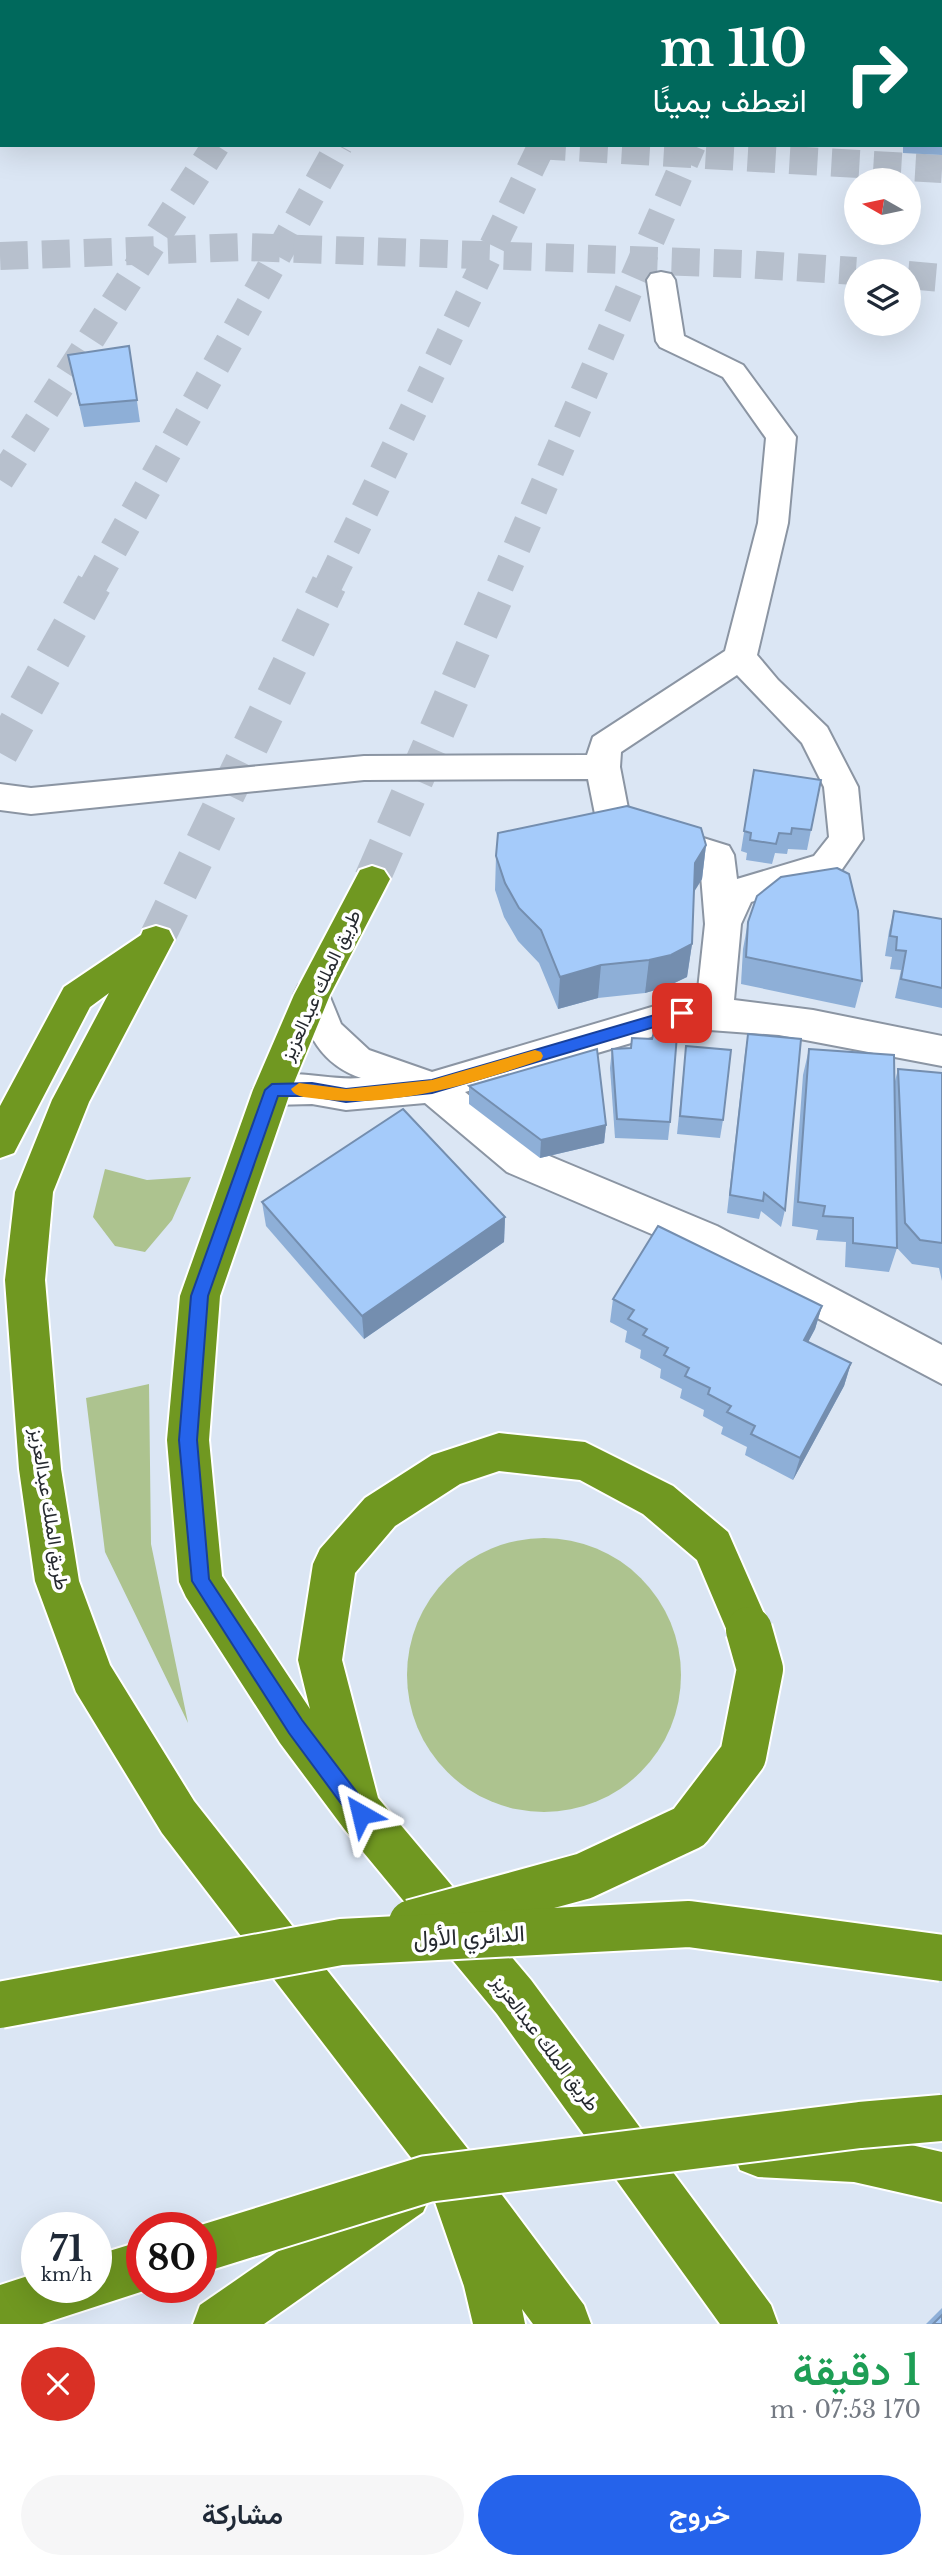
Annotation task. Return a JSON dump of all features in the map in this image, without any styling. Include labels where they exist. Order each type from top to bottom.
[{"type":"highway","name":"طريق الملك عبدالعزيز","points":[[372,879],[312,995],[272,1090],[200,1296],[188,1440],[201,1581],[296,1727],[361,1814],[514,1997],[752,2324]]},
{"type":"highway","name":"طريق الملك عبدالعزيز","points":[[0,1142],[77,997],[156,940],[71,1100],[34,1192],[25,1280],[40,1469],[57,1581],[92,1677],[178,1817],[438,2173],[565,2324]]},
{"type":"highway","points":[[341,1942],[583,1877],[690,1827],[743,1756],[760,1669],[750,1630],[713,1546],[658,1500],[585,1461],[499,1452],[447,1469],[380,1512],[335,1564],[320,1660],[361,1814]]},
{"type":"highway","name":"الدائري الأول","points":[[0,2004],[341,1942],[689,1924],[942,1958]]},
{"type":"highway","points":[[217,2244],[438,2173],[942,2118]]},
{"type":"highway","points":[[683,2148],[854,2157],[929,2174]]},
{"type":"highway","points":[[222,2321],[438,2173]]},
{"type":"highway","points":[[438,2173],[490,2286],[499,2324]]},
{"type":"highway","points":[[0,2311],[25,2303]]},
{"type":"street","points":[[614,824],[603,767],[605,746],[740,657],[773,523],[781,437],[733,371],[670,341],[661,280]]},
{"type":"street","points":[[723,924],[738,892],[826,866],[846,839],[841,787],[815,736],[766,688],[740,657]]},
{"type":"street","points":[[0,797],[32,801],[364,768],[603,767]]},
{"type":"street","points":[[577,827],[614,824],[717,855],[723,924],[714,1013]]},
{"type":"street","points":[[312,995],[326,1032],[356,1061],[432,1087],[522,1161],[703,1238],[942,1366]]},
{"type":"street","points":[[272,1090],[312,1089],[346,1096],[432,1087],[682,1013],[714,1013],[870,1035],[942,1051]]},
{"type":"green space","points":[[105,1169],[147,1180],[191,1177],[172,1220],[145,1252],[115,1246],[93,1217]]},
{"type":"green space","points":[[149,1384],[151,1544],[188,1723],[105,1552],[86,1398]]},
{"type":"green space","points":[[544,1538],[584,1544],[620,1561],[641,1578],[658,1599],[675,1635],[681,1675],[675,1715],[658,1751],[641,1772],[620,1789],[584,1806],[544,1812],[504,1806],[468,1789],[447,1772],[430,1751],[413,1715],[407,1675],[413,1635],[430,1599],[447,1578],[468,1561],[504,1544]]},
{"type":"building","points":[[129,346],[137,400],[80,405],[68,355]]},
{"type":"building","points":[[754,770],[821,780],[811,830],[792,828],[791,834],[779,833],[776,844],[750,840],[751,833],[744,831]]},
{"type":"building","points":[[627,806],[701,828],[706,845],[695,863],[692,944],[671,955],[601,965],[560,977],[541,930],[519,908],[505,883],[496,856],[498,833]]},
{"type":"building","points":[[837,868],[849,874],[858,911],[862,981],[746,957],[748,922],[757,896],[781,877]]},
{"type":"building","points":[[894,911],[942,919],[942,988],[901,979],[906,951],[896,950],[897,937],[890,936]]},
{"type":"building","points":[[654,1032],[677,1035],[670,1122],[617,1119],[612,1049],[631,1048],[632,1038],[652,1039]]},
{"type":"building","points":[[748,1034],[801,1039],[785,1210],[764,1193],[763,1201],[730,1195]]},
{"type":"building","points":[[686,1046],[731,1050],[723,1120],[680,1116]]},
{"type":"building","points":[[597,1049],[606,1125],[541,1140],[469,1086]]},
{"type":"building","points":[[809,1049],[894,1055],[897,1248],[853,1243],[853,1218],[823,1216],[825,1206],[798,1202]]},
{"type":"building","points":[[898,1069],[942,1073],[942,1243],[920,1240],[905,1223]]},
{"type":"building","points":[[403,1109],[505,1217],[362,1316],[262,1202]]},
{"type":"building","points":[[658,1226],[822,1306],[804,1340],[851,1363],[800,1458],[751,1434],[755,1426],[727,1412],[731,1406],[708,1394],[710,1388],[685,1376],[689,1368],[664,1355],[668,1348],[643,1335],[647,1329],[628,1319],[634,1310],[613,1299]]},
{"type":"building","points":[[942,2315],[942,2324],[933,2324]]},
{"type":"tunnel","points":[[0,480],[215,147]]},
{"type":"tunnel","points":[[93,586],[338,147]]},
{"type":"tunnel","points":[[488,255],[541,147]]},
{"type":"tunnel","points":[[572,147],[688,154]]},
{"type":"tunnel","points":[[688,154],[691,147]]},
{"type":"tunnel","points":[[642,261],[688,154]]},
{"type":"tunnel","points":[[688,154],[942,169]]},
{"type":"tunnel","points":[[0,256],[244,247],[488,255]]},
{"type":"tunnel","points":[[328,586],[488,255]]},
{"type":"tunnel","points":[[488,255],[642,261]]},
{"type":"tunnel","points":[[500,586],[642,261]]},
{"type":"tunnel","points":[[642,261],[844,270]]},
{"type":"tunnel","points":[[921,276],[942,278]]},
{"type":"tunnel","points":[[0,753],[94,584]]},
{"type":"tunnel","points":[[156,940],[329,584]]},
{"type":"tunnel","points":[[372,879],[501,584]]},
{"type":"slow traffic","points":[[299,1089],[346,1096],[432,1087],[535,1056]]},
{"type":"route","points":[[361,1814],[296,1727],[201,1581],[188,1440],[200,1296],[272,1090],[312,1089],[346,1096],[432,1087],[682,1013]]}]
